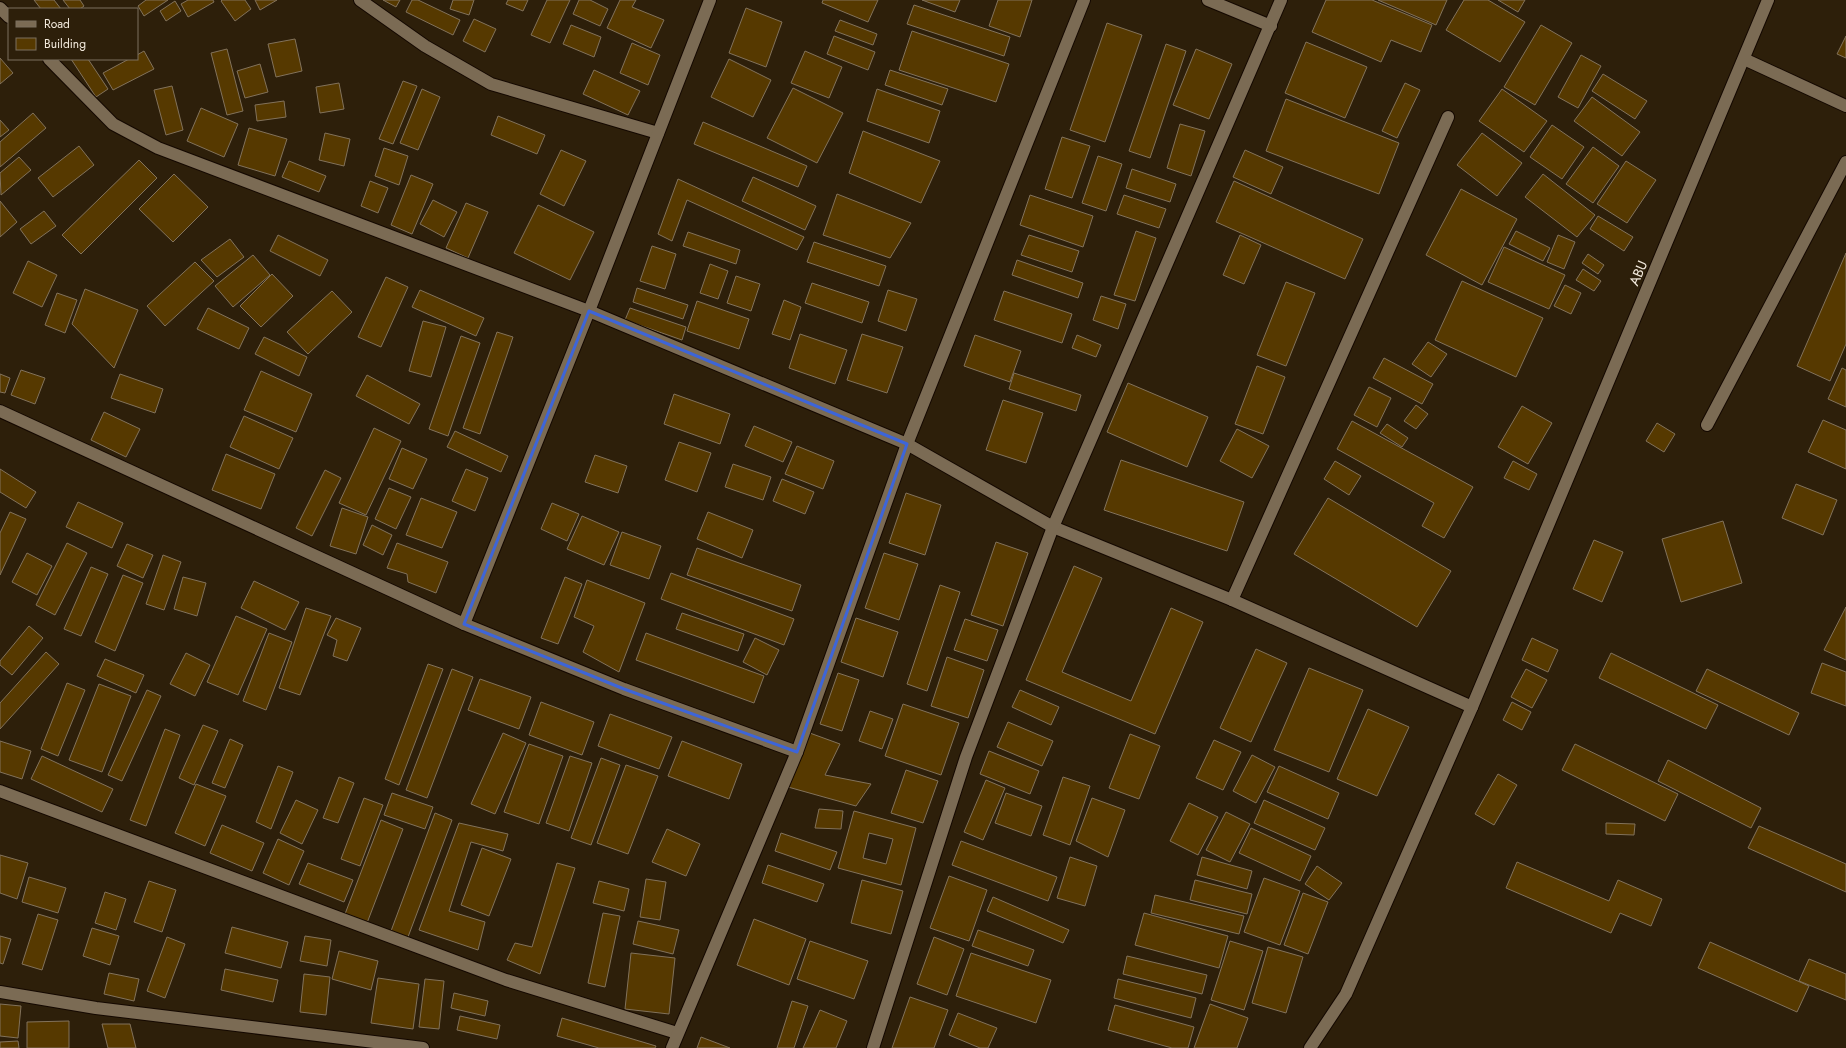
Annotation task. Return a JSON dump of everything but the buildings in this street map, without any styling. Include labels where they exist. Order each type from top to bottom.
[{"type":"street","points":[[360,0],[425,46],[491,84],[658,133]]},
{"type":"street","points":[[464,624],[589,311],[710,0]]},
{"type":"street","points":[[672,1048],[677,1033],[797,752],[907,444],[1084,0]]},
{"type":"street","points":[[1208,0],[1271,26]]},
{"type":"street","points":[[873,1048],[966,757],[1053,528],[1281,0]]},
{"type":"street","name":"ABU","points":[[1310,1048],[1346,994],[1472,707],[1768,0]]},
{"type":"street","points":[[0,8],[8,17]]},
{"type":"street","points":[[1744,59],[1846,106]]},
{"type":"street","points":[[50,60],[113,124],[158,148],[589,311],[907,444],[1053,528],[1232,600],[1472,707]]},
{"type":"street","points":[[1232,600],[1448,117]]},
{"type":"street","points":[[1707,425],[1846,162]]},
{"type":"street","points":[[0,411],[464,624],[624,689],[797,752]]},
{"type":"street","points":[[0,791],[506,980],[677,1033]]},
{"type":"street","points":[[0,992],[96,1008],[423,1048]]},
{"type":"highlighted area","points":[[589,311],[907,444],[797,752],[624,689],[464,624]]}]
